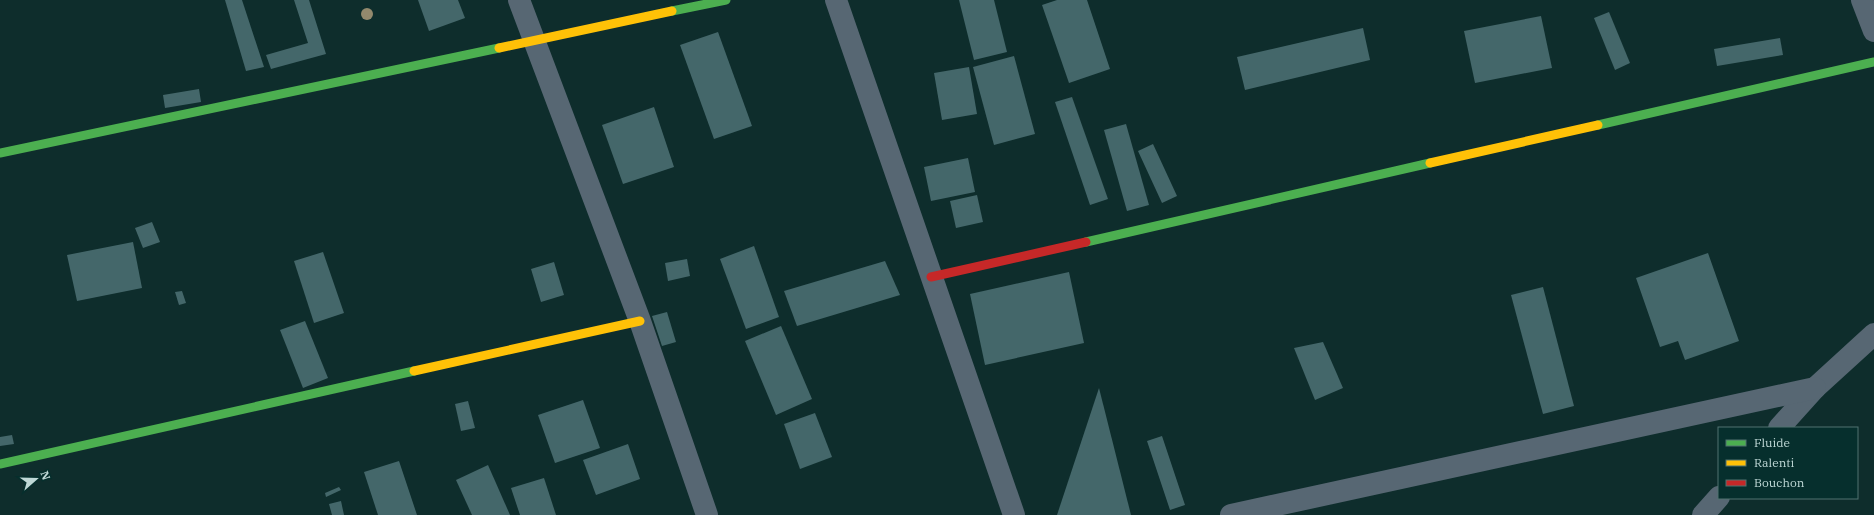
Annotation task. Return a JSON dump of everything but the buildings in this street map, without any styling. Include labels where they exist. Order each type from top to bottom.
[{"type":"street","points":[[519,0],[533,41],[640,322],[707,515]]},
{"type":"street","points":[[0,153],[726,0]]},
{"type":"street","points":[[836,0],[1014,515]]},
{"type":"street","points":[[1862,0],[1874,31]]},
{"type":"street","points":[[931,277],[1874,62]]},
{"type":"street","points":[[0,464],[640,322]]},
{"type":"street","points":[[1780,427],[1815,388],[1874,334]]},
{"type":"street","points":[[1231,515],[1815,388]]},
{"type":"street","points":[[1703,515],[1718,498]]},
{"type":"traffic: fast","points":[[672,11],[726,0]]},
{"type":"traffic: fast","points":[[0,153],[499,48]]},
{"type":"traffic: fast","points":[[1598,125],[1874,62]]},
{"type":"traffic: fast","points":[[1086,242],[1430,163]]},
{"type":"traffic: fast","points":[[0,464],[414,371]]},
{"type":"traffic: slow","points":[[499,48],[672,11]]},
{"type":"traffic: slow","points":[[1430,163],[1598,125]]},
{"type":"traffic: slow","points":[[414,371],[640,321]]},
{"type":"traffic: jam","points":[[931,277],[1086,242]]}]
